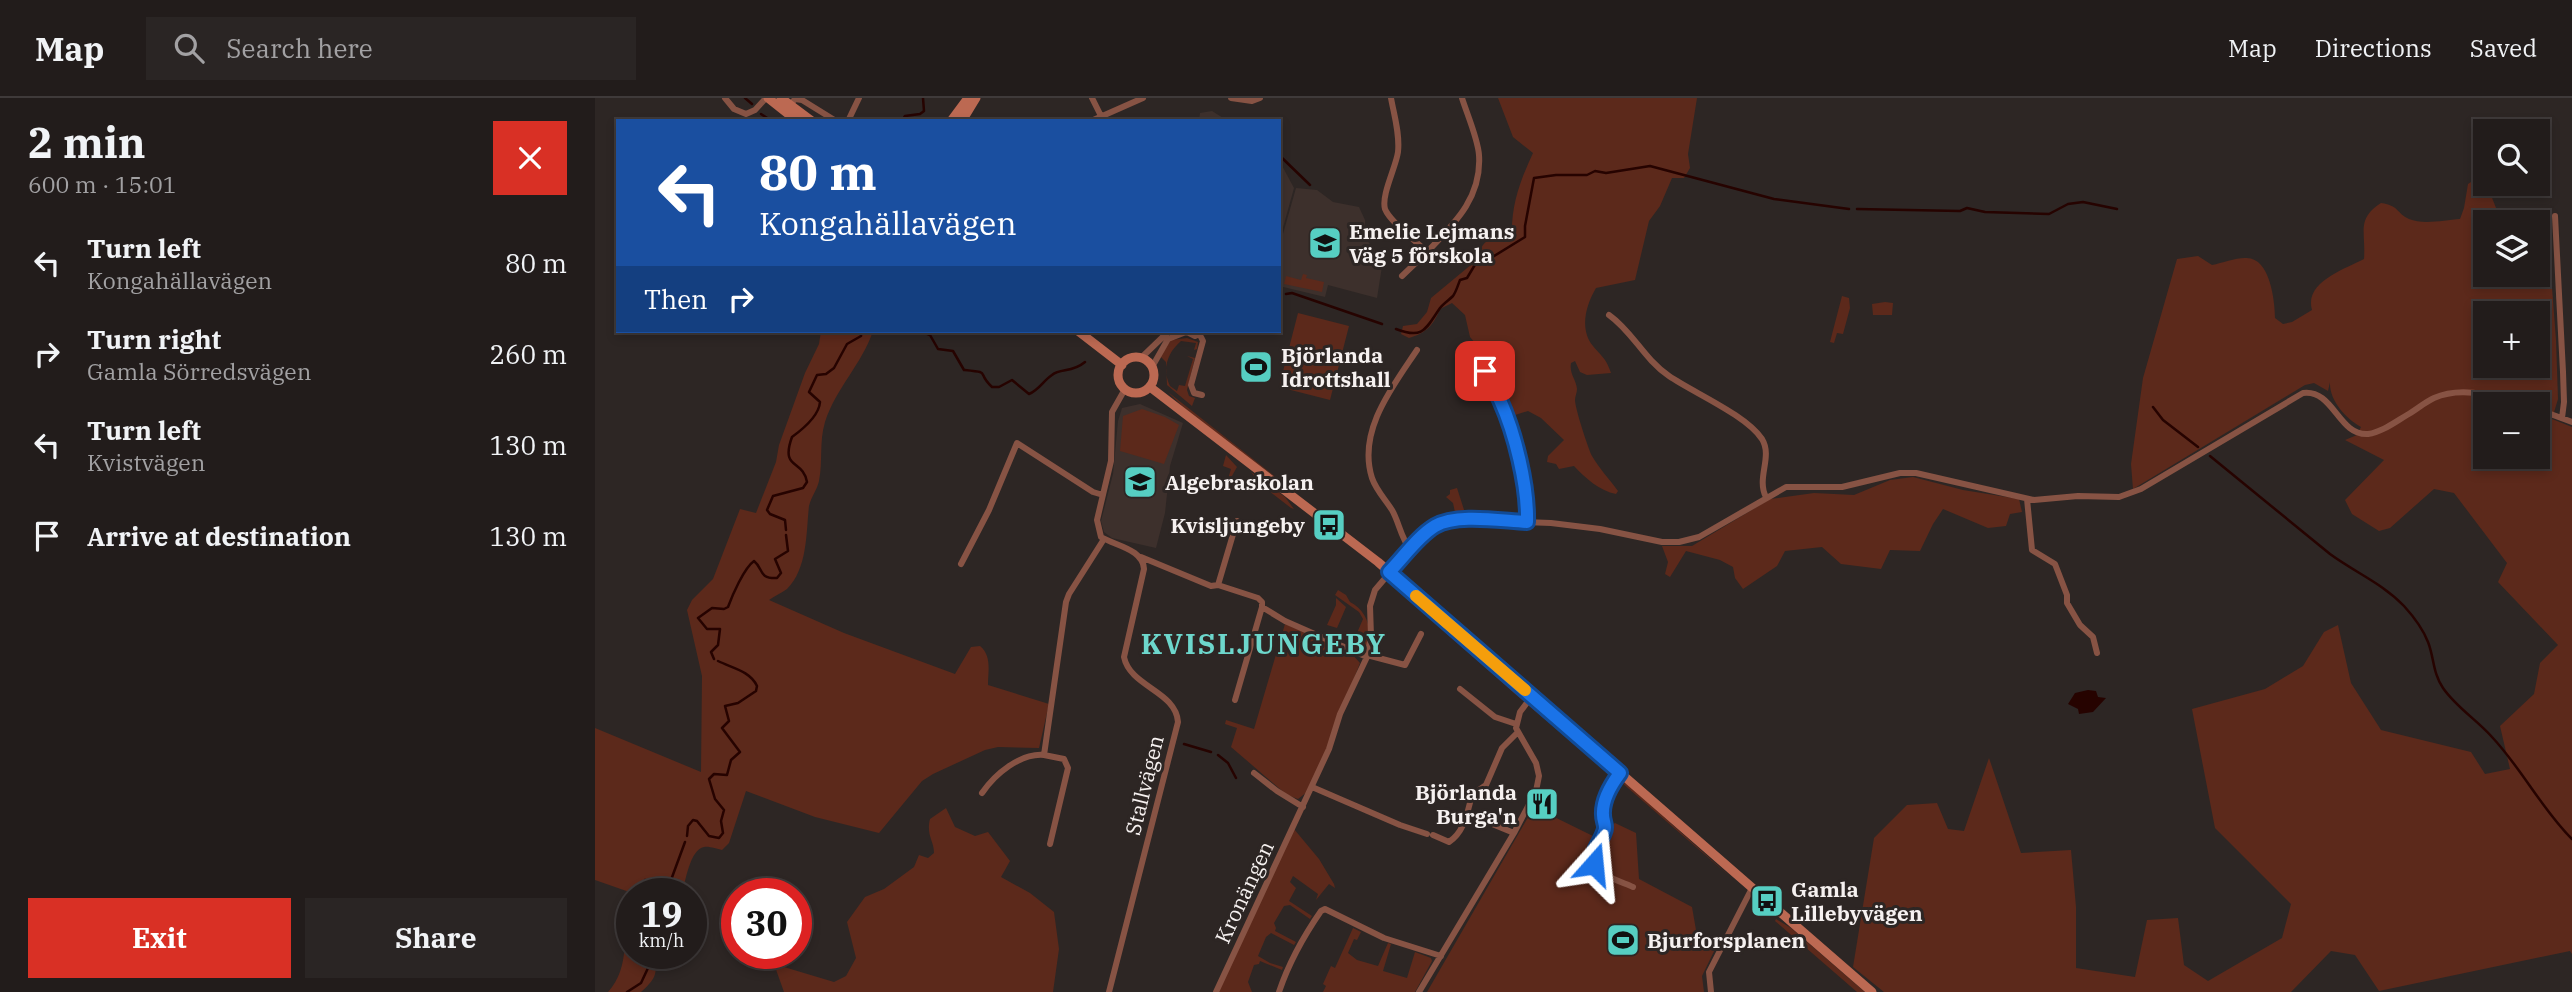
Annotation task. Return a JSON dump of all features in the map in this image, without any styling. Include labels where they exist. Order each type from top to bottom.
[{"type":"street","points":[[725,98],[734,109],[746,114],[755,110],[767,98],[808,119]]},
{"type":"street","points":[[781,98],[795,119]]},
{"type":"street","points":[[849,119],[859,98]]},
{"type":"street","points":[[952,119],[968,98]]},
{"type":"street","points":[[963,119],[976,98]]},
{"type":"street","points":[[1092,98],[1101,116]]},
{"type":"street","points":[[1095,119],[1143,98]]},
{"type":"street","points":[[1231,98],[1252,101],[1260,98]]},
{"type":"street","points":[[1391,98],[1398,154],[1385,198],[1385,208],[1391,218],[1427,252]]},
{"type":"street","points":[[1402,275],[1458,220],[1474,195],[1479,155],[1462,98]]},
{"type":"street","points":[[787,108],[795,99],[802,100],[834,119]]},
{"type":"street","points":[[2555,216],[2563,372],[2562,418]]},
{"type":"street","points":[[1609,315],[1623,325],[1638,348],[1659,369],[1746,424],[1762,440],[1766,461],[1763,487],[1766,497]]},
{"type":"street","points":[[1081,333],[1122,365]]},
{"type":"street","points":[[1141,358],[1152,367],[1154,377],[1150,387],[1140,393],[1132,393],[1125,389],[1119,379],[1122,365],[1131,359],[1141,358],[1167,333]]},
{"type":"street","points":[[1152,367],[1168,339],[1182,333]]},
{"type":"street","points":[[1202,395],[1194,393],[1191,386],[1203,333]]},
{"type":"street","points":[[1410,549],[1394,513],[1371,475],[1370,450],[1378,414],[1417,350]]},
{"type":"street","points":[[1485,371],[1512,431],[1527,502],[1527,522]]},
{"type":"street","points":[[1150,387],[1389,572],[1872,992]]},
{"type":"street","points":[[1125,389],[1112,412],[1111,461],[1097,520],[1099,533],[1104,539],[1142,557],[1211,586],[1258,598],[1262,602],[1235,700]]},
{"type":"street","name":"Kronängen","points":[[1216,992],[1312,787],[1329,749],[1340,714],[1367,656],[1371,636],[1371,598],[1389,572],[1410,549],[1429,531],[1446,522],[1465,520],[1575,526],[1662,542],[1679,542],[1699,537],[1786,487],[1842,487],[1909,472],[2027,499],[2119,497],[2133,494],[2303,393],[2311,392],[2321,396],[2351,428],[2368,434],[2385,429],[2435,398],[2453,393],[2473,392]]},
{"type":"street","points":[[2550,414],[2572,422]]},
{"type":"street","points":[[961,564],[989,510],[1017,443],[1093,492],[1103,495]]},
{"type":"street","points":[[2027,499],[2032,550],[2055,564],[2067,595],[2067,603],[2080,625],[2093,637],[2097,653]]},
{"type":"street","points":[[1218,586],[1237,521]]},
{"type":"street","points":[[1044,755],[1067,598],[1104,539]]},
{"type":"street","name":"Stallvägen","points":[[1109,992],[1178,722],[1173,707],[1135,677],[1123,657],[1145,569],[1142,557]]},
{"type":"street","points":[[1262,607],[1285,621],[1367,656],[1405,665],[1421,634]]},
{"type":"street","points":[[1460,689],[1496,717],[1516,724]]},
{"type":"street","points":[[1419,992],[1514,833],[1536,790],[1539,776],[1537,764],[1517,733],[1516,724],[1520,712],[1532,696]]},
{"type":"street","points":[[1312,787],[1400,825],[1445,842],[1452,841],[1468,814],[1472,795],[1486,785],[1502,747],[1517,733]]},
{"type":"street","points":[[982,793],[991,781],[1029,755],[1064,759],[1068,768],[1050,844]]},
{"type":"street","points":[[1254,773],[1303,807]]},
{"type":"street","points":[[1620,773],[1604,803],[1602,812],[1606,827],[1593,859],[1602,872],[1633,887]]},
{"type":"street","points":[[1468,814],[1514,833]]},
{"type":"street","points":[[1710,991],[1709,972],[1752,888]]},
{"type":"street","points":[[1279,992],[1305,933],[1325,909],[1384,937],[1441,956]]},
{"type":"shaded area","points":[[1498,98],[1697,98],[1688,154],[1690,168],[1684,178],[1672,178],[1660,206],[1649,221],[1635,280],[1596,288],[1589,302],[1586,332],[1611,373],[1587,375],[1580,372],[1575,361],[1571,363],[1577,389],[1575,399],[1585,437],[1592,456],[1618,491],[1616,494],[1593,483],[1574,466],[1559,469],[1556,464],[1547,462],[1548,456],[1564,440],[1541,418],[1528,411],[1515,415],[1486,356],[1470,337],[1465,315],[1452,303],[1440,309],[1432,324],[1420,334],[1409,338],[1401,334],[1403,326],[1417,324],[1427,312],[1431,298],[1478,259],[1486,242],[1512,236],[1517,193],[1533,153],[1513,137]]},
{"type":"shaded area","points":[[1212,111],[1225,119],[1199,119],[1200,113]]},
{"type":"shaded area","points":[[1281,164],[1294,188],[1281,235]]},
{"type":"shaded area","points":[[2473,181],[2473,196],[2491,196],[2497,210],[2473,210],[2473,287],[2550,287],[2550,261],[2558,399],[2552,419],[2572,427],[2572,954],[2570,951],[2379,991],[2355,955],[2331,951],[2291,992],[1884,992],[1853,967],[1874,838],[1907,805],[1937,803],[1948,829],[1964,831],[1989,758],[2021,853],[2071,850],[2076,907],[2076,968],[2135,977],[2147,920],[2178,918],[2184,965],[2208,981],[2282,938],[2291,904],[2215,828],[2192,709],[2265,689],[2303,666],[2324,632],[2338,625],[2351,683],[2381,730],[2471,752],[2485,774],[2510,769],[2500,726],[2534,694],[2540,663],[2558,645],[2498,582],[2507,563],[2454,493],[2434,489],[2390,528],[2379,531],[2352,514],[2345,500],[2384,460],[2345,440],[2357,435],[2361,427],[2339,408],[2332,395],[2330,382],[2328,391],[2314,383],[2305,385],[2133,489],[2131,464],[2143,378],[2177,259],[2198,256],[2212,265],[2241,258],[2253,259],[2265,272],[2274,301],[2275,318],[2283,324],[2292,322],[2312,310],[2311,300],[2320,284],[2364,259],[2365,221],[2381,203],[2395,208],[2409,219],[2421,222],[2460,219],[2468,184]]},
{"type":"shaded area","name":"Emelie Lejmans Väg 5 förskola","points":[[1296,188],[1317,190],[1333,202],[1359,207],[1365,220],[1365,238],[1383,260],[1377,298],[1328,285],[1325,297],[1281,286],[1281,241]]},
{"type":"shaded area","points":[[1303,274],[1307,275],[1306,278],[1324,282],[1322,292],[1284,284],[1286,276],[1301,280]]},
{"type":"shaded area","points":[[1842,296],[1849,298],[1850,308],[1843,334],[1837,333],[1834,343],[1830,342]]},
{"type":"shaded area","points":[[1893,303],[1892,315],[1873,315],[1872,304]]},
{"type":"shaded area","points":[[1298,313],[1349,326],[1330,400],[1279,387]]},
{"type":"shaded area","points":[[821,333],[872,333],[825,422],[819,481],[809,506],[805,549],[799,571],[787,589],[769,600],[844,633],[955,674],[971,647],[980,646],[988,659],[988,685],[1049,704],[1039,748],[998,747],[985,750],[933,774],[922,781],[879,833],[815,817],[746,791],[729,843],[722,850],[706,847],[699,849],[686,878],[616,878],[616,887],[595,880],[595,728],[701,772],[702,676],[687,610],[692,600],[713,579],[740,509],[756,513],[805,373],[819,344]]},
{"type":"shaded area","points":[[1187,338],[1198,342],[1197,349],[1194,350],[1196,343],[1181,341],[1169,356],[1166,369],[1166,362],[1160,356],[1171,340]]},
{"type":"shaded area","points":[[1187,356],[1195,358],[1187,390],[1189,396],[1195,398],[1192,406],[1167,385],[1167,374],[1170,386],[1177,391],[1179,385],[1185,386],[1193,359]]},
{"type":"shaded area","points":[[1168,392],[1301,497],[1183,407]]},
{"type":"shaded area","name":"Algebraskolan","points":[[1140,404],[1183,423],[1170,466],[1165,513],[1156,548],[1112,538],[1104,532],[1101,521],[1113,474],[1118,421],[1122,408]]},
{"type":"shaded area","points":[[1142,409],[1179,425],[1164,464],[1120,451],[1123,416]]},
{"type":"shaded area","points":[[1226,455],[1237,467],[1228,483],[1218,484],[1211,478],[1227,482],[1231,469],[1223,466]]},
{"type":"shaded area","points":[[1251,472],[1285,497],[1294,509],[1260,484]]},
{"type":"shaded area","points":[[1913,477],[1963,490],[2019,499],[2022,512],[2010,514],[2006,526],[1988,528],[1943,509],[1920,551],[1890,550],[1881,569],[1841,564],[1822,547],[1785,551],[1777,566],[1743,589],[1735,578],[1733,567],[1720,560],[1686,551],[1670,577],[1665,574],[1668,562],[1662,546],[1692,546],[1770,499],[1814,493],[1854,495],[1890,480]]},
{"type":"shaded area","points":[[1457,488],[1466,516],[1456,517],[1453,503],[1446,497],[1450,490]]},
{"type":"shaded area","points":[[1338,590],[1365,616],[1369,636],[1365,650],[1351,647],[1363,619],[1359,612],[1335,595]]},
{"type":"shaded area","points":[[1336,598],[1346,607],[1337,628],[1327,625],[1336,605]]},
{"type":"shaded area","points":[[1439,622],[1516,688],[1522,695],[1522,700],[1447,634]]},
{"type":"shaded area","points":[[1285,624],[1351,653],[1360,663],[1307,792],[1298,799],[1287,795],[1231,747],[1237,728],[1225,724],[1226,720],[1254,729]]},
{"type":"shaded area","points":[[2096,691],[2098,697],[2106,698],[2093,712],[2079,714],[2078,709],[2068,704],[2075,693]]},
{"type":"shaded area","points":[[1532,704],[1609,768],[1612,775],[1529,706]]},
{"type":"shaded area","points":[[1621,782],[1627,784],[1734,880]]},
{"type":"shaded area","points":[[1534,807],[1595,837],[1615,823],[1636,833],[1639,879],[1692,907],[1696,930],[1719,941],[1702,976],[1704,992],[1427,992]]},
{"type":"shaded area","points":[[946,808],[955,827],[975,836],[988,832],[1010,861],[1001,877],[1030,893],[1054,912],[1059,949],[1053,992],[784,992],[776,969],[791,969],[834,982],[846,976],[856,958],[847,922],[865,897],[884,889],[914,867],[919,855],[928,858],[934,853],[929,829],[930,819]]},
{"type":"shaded area","points":[[1294,829],[1319,859],[1335,888],[1329,884],[1316,900],[1318,894],[1293,876],[1290,882],[1296,888],[1289,901],[1312,916],[1310,919],[1290,905],[1284,906],[1274,923],[1275,931],[1296,942],[1294,945],[1271,933],[1266,937],[1258,956],[1283,967],[1282,970],[1260,961],[1254,965],[1248,982],[1252,992],[1218,992]]},
{"type":"shaded area","points":[[1776,919],[1791,928],[1865,992],[1857,992],[1775,921]]},
{"type":"shaded area","points":[[1353,928],[1361,932],[1357,940],[1354,939],[1348,953],[1357,960],[1378,966],[1388,943],[1391,944],[1383,971],[1407,978],[1415,952],[1431,958],[1432,961],[1415,992],[1323,992],[1326,986],[1323,984],[1331,966],[1335,968]]},
{"type":"shaded area","points":[[621,969],[656,969],[651,982],[641,992],[608,992]]},
{"type":"waterway","points":[[745,98],[752,104]]},
{"type":"waterway","points":[[903,119],[905,116],[924,111],[923,98]]},
{"type":"waterway","points":[[761,114],[769,119]]},
{"type":"waterway","points":[[1281,157],[1310,185]]},
{"type":"waterway","points":[[1396,329],[1413,333],[1423,330],[1453,296],[1460,280],[1467,278],[1476,263],[1486,261],[1525,237],[1534,178],[1587,175],[1595,171],[1606,173],[1650,166],[1774,199],[1849,209]]},
{"type":"waterway","points":[[1857,209],[1960,211],[1967,208],[1985,212],[2049,214],[2068,204],[2083,202],[2117,209]]},
{"type":"waterway","points":[[1286,294],[1292,293],[1382,324]]},
{"type":"waterway","points":[[786,530],[785,520],[767,510],[773,496],[803,488],[807,482],[805,475],[790,460],[789,447],[792,437],[810,422],[819,407],[820,402],[809,392],[817,375],[826,374],[834,368],[847,344],[861,336],[861,333]]},
{"type":"waterway","points":[[925,333],[930,335],[938,349],[953,351],[964,370],[981,372],[992,387],[999,387],[1012,380],[1029,394],[1055,373],[1076,368],[1085,362]]},
{"type":"waterway","points":[[2153,407],[2163,420],[2198,447]]},
{"type":"waterway","points":[[2210,456],[2330,554],[2378,584],[2404,606],[2426,637],[2437,677],[2443,688],[2503,749],[2572,839]]},
{"type":"waterway","points":[[714,659],[711,652],[718,645],[720,629],[707,629],[698,618],[712,608],[728,607],[742,576],[754,561],[764,575],[777,578],[781,573],[775,559],[788,551],[786,535]]},
{"type":"waterway","points":[[687,836],[688,826],[693,820],[697,821],[709,836],[719,838],[723,833],[721,821],[724,810],[715,799],[709,779],[714,774],[727,775],[731,760],[740,752],[722,728],[729,721],[725,706],[738,703],[756,691],[757,686],[745,673],[718,661]]},
{"type":"waterway","points":[[1184,744],[1211,752]]},
{"type":"waterway","points":[[1218,755],[1228,763],[1236,778]]},
{"type":"waterway","points":[[672,878],[685,842]]},
{"type":"waterway","points":[[627,992],[641,983],[648,969]]},
{"type":"slow traffic","points":[[1416,596],[1525,690]]},
{"type":"place","name":"Emelie Lejmans Väg 5 förskola","points":[[1325,243]]},
{"type":"place","name":"Björlanda Idrottshall","points":[[1256,367]]},
{"type":"place","name":"Algebraskolan","points":[[1140,482]]},
{"type":"place","name":"Kvisljungeby","points":[[1329,525]]},
{"type":"place","name":"Björlanda Burga'n","points":[[1542,804]]},
{"type":"place","name":"Gamla Lillebyvägen","points":[[1767,901]]},
{"type":"place","name":"Bjurforsplanen","points":[[1623,940]]},
{"type":"district","name":"KVISLJUNGEBY","points":[[1264,643]]},
{"type":"route","points":[[1485,371],[1512,431],[1527,502],[1527,522],[1454,520],[1440,524],[1429,531],[1389,572],[1620,773],[1604,803],[1602,812],[1606,827],[1595,850],[1594,864]]}]
